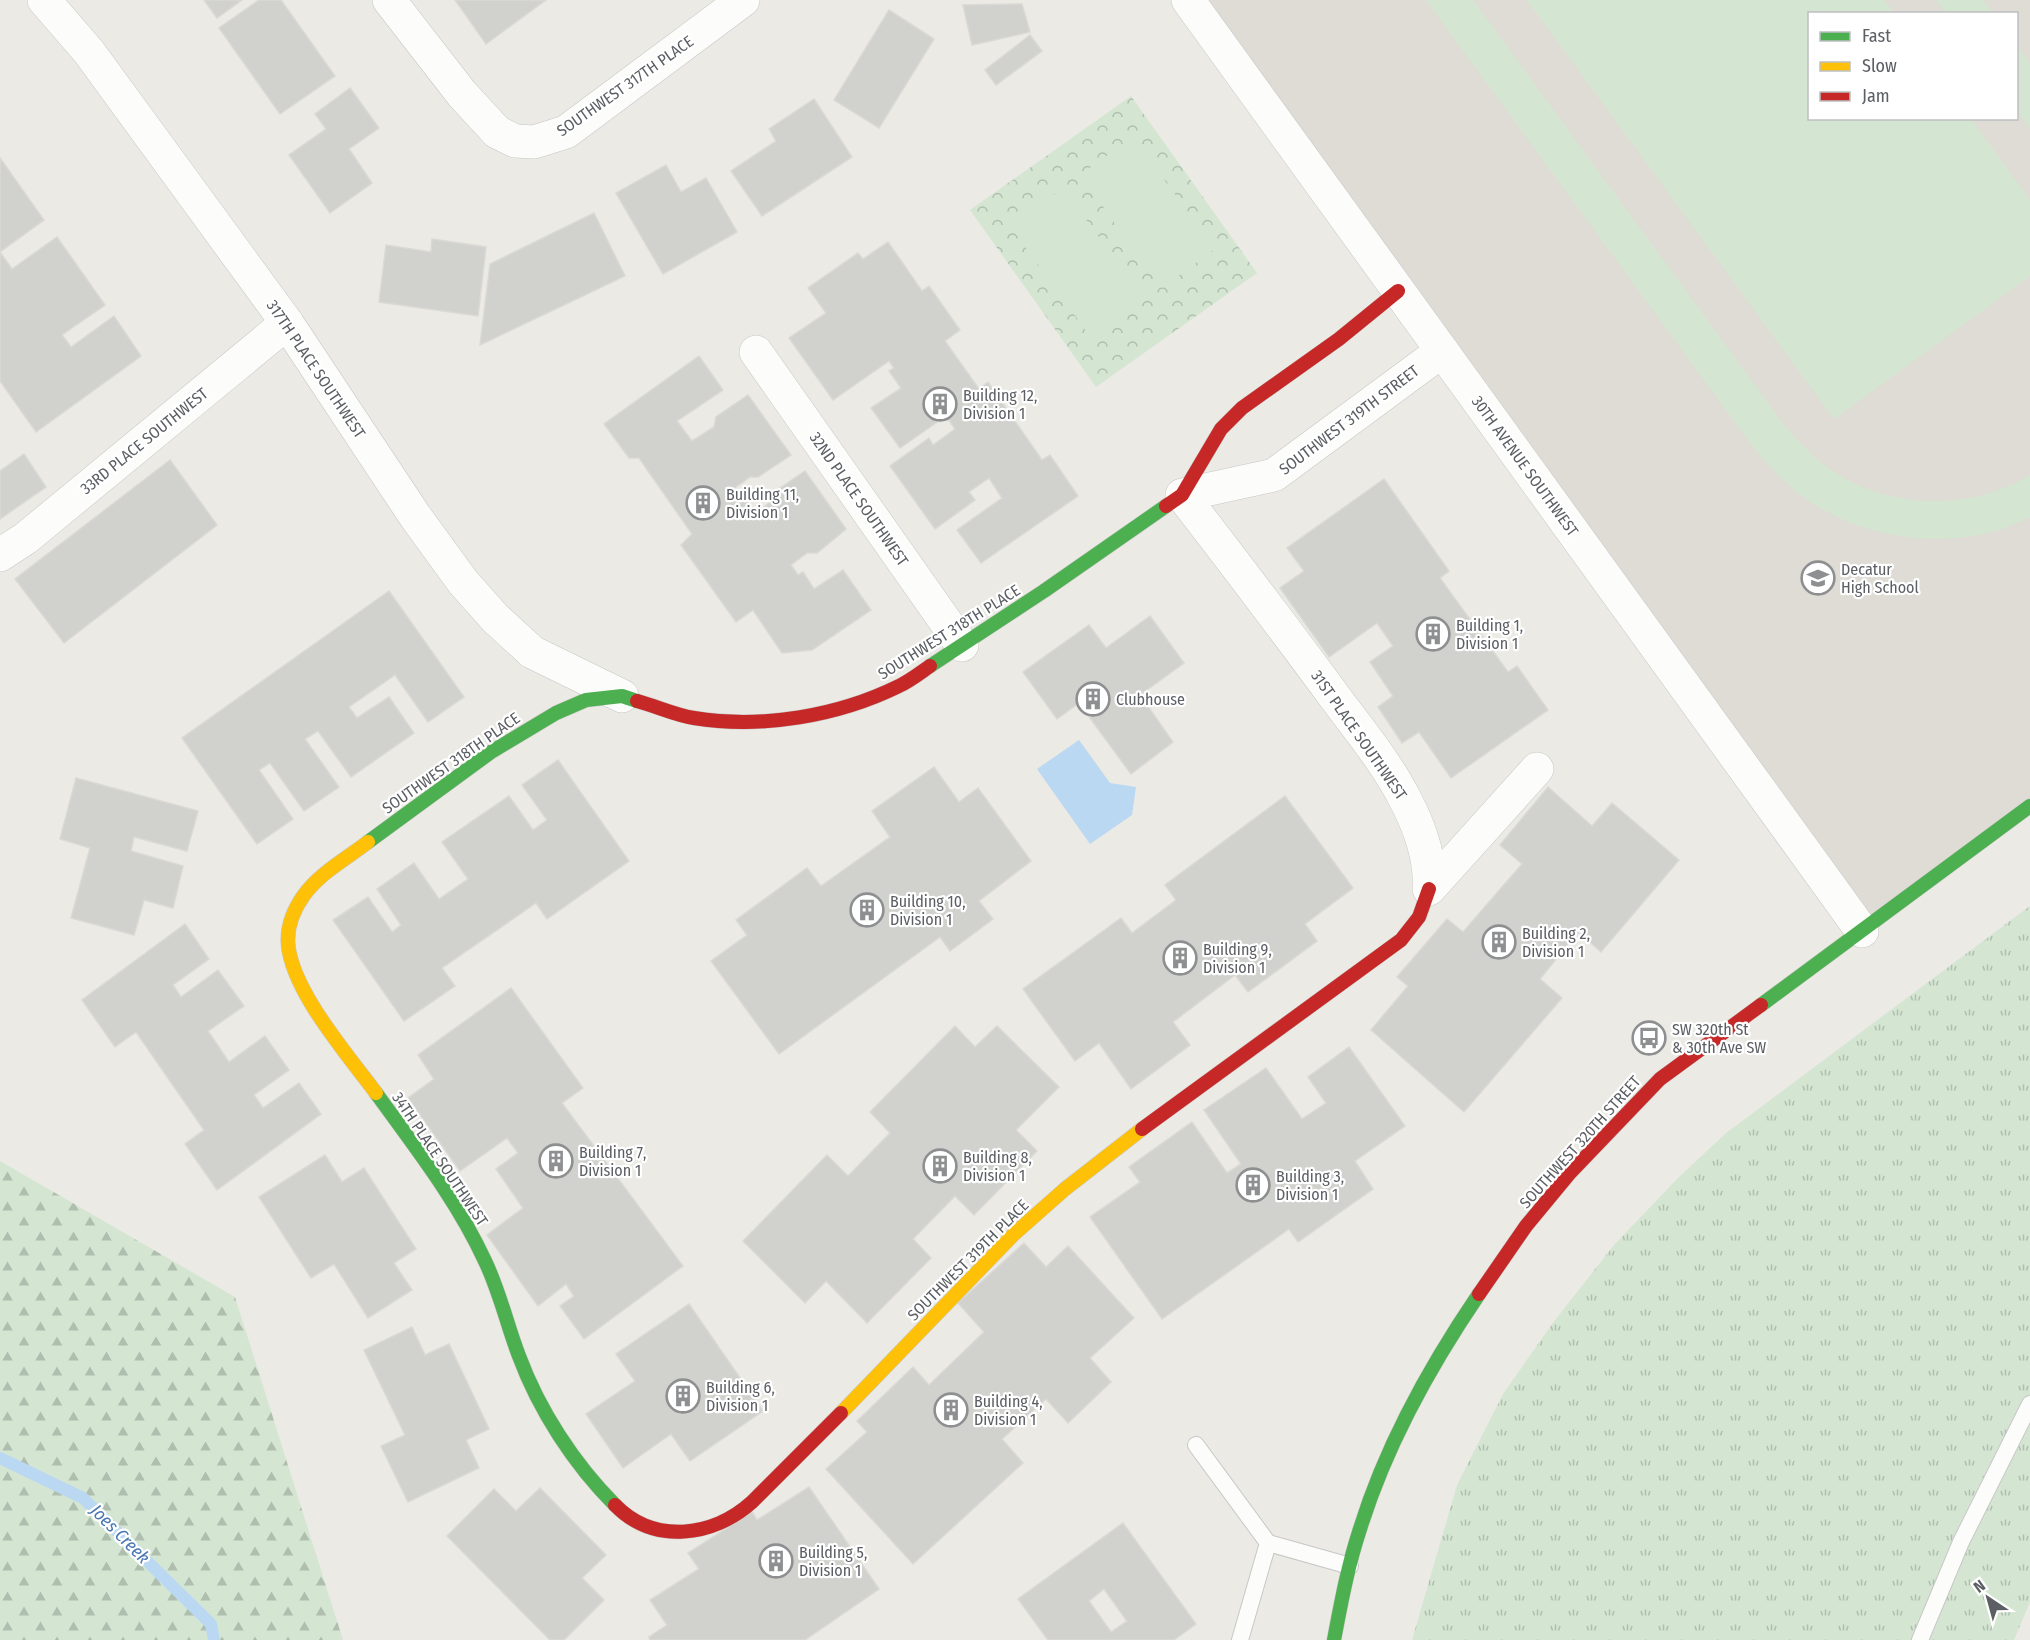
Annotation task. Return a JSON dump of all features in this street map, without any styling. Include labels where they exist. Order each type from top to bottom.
[{"type":"street","name":"317TH PLACE SOUTHWEST","points":[[44,0],[89,52],[286,324],[415,516],[463,582],[488,611],[532,652],[622,696]]},
{"type":"street","name":"SOUTHWEST 317TH PLACE","points":[[389,0],[462,94],[497,132],[515,141],[534,142],[566,132],[743,0]]},
{"type":"street","name":"30TH AVENUE SOUTHWEST","points":[[1188,0],[1862,931]]},
{"type":"street","name":"SOUTHWEST 319TH STREET","points":[[1182,495],[1221,429],[1242,408],[1338,339],[1398,291]]},
{"type":"street","name":"33RD PLACE SOUTHWEST","points":[[0,555],[26,538],[286,324]]},
{"type":"street","name":"SOUTHWEST 319TH STREET","points":[[1044,591],[1182,495],[1274,475],[1442,351]]},
{"type":"street","name":"32ND PLACE SOUTHWEST","points":[[756,352],[962,645]]},
{"type":"street","name":"31ST PLACE SOUTHWEST","points":[[1182,495],[1286,631],[1397,784],[1411,810],[1426,850],[1430,877],[1429,889]]},
{"type":"street","name":"SOUTHWEST 318TH PLACE","points":[[288,940],[291,919],[298,902],[318,879],[516,735],[556,713],[586,700],[622,696],[693,718],[739,721],[781,719],[833,711],[900,686],[1044,591]]},
{"type":"street","points":[[1429,889],[1537,769]]},
{"type":"street","name":"SOUTHWEST 320TH STREET","points":[[1334,1640],[1360,1528],[1389,1453],[1420,1389],[1460,1322],[1526,1226],[1569,1174],[1660,1079],[2030,806]]},
{"type":"street","name":"SOUTHWEST 319TH PLACE","points":[[634,1520],[659,1531],[683,1533],[711,1527],[740,1512],[773,1483],[1013,1235],[1122,1143],[1396,944],[1417,922],[1429,889]]},
{"type":"street","name":"34TH PLACE SOUTHWEST","points":[[288,940],[293,964],[315,1008],[430,1168],[482,1255],[503,1304],[521,1362],[551,1422],[597,1486],[622,1512],[634,1520]]},
{"type":"lane","points":[[1920,1640],[1962,1542],[2030,1404]]},
{"type":"lane","points":[[1196,1445],[1268,1544],[1350,1566]]},
{"type":"lane","points":[[1240,1640],[1268,1544]]},
{"type":"shaded area","name":"Decatur High School","points":[[1188,0],[2030,0],[2030,806],[1862,931]]},
{"type":"green space","points":[[1426,0],[1473,0],[1784,425],[1817,459],[1853,483],[1903,499],[1929,501],[1955,500],[1981,495],[2006,487],[2030,475],[2030,517],[2000,530],[1972,536],[1948,539],[1900,536],[1876,531],[1830,513],[1793,489],[1753,447]]},
{"type":"green space","points":[[1527,0],[1884,0],[1893,12],[1808,12],[1808,120],[1972,120],[2030,200],[2030,276],[1834,419]]},
{"type":"green space","points":[[1936,0],[1983,0],[1992,12],[1945,12]]},
{"type":"green space","points":[[2018,47],[2030,64],[2030,129],[2018,111]]},
{"type":"green space","points":[[1131,96],[1257,273],[1096,387],[970,210]]},
{"type":"green space","points":[[1133,137],[1215,249],[1162,288],[1080,175]]},
{"type":"green space","points":[[1063,188],[1145,300],[1092,339],[1010,226]]},
{"type":"green space","points":[[2030,906],[2030,1602],[2014,1640],[1412,1640],[1457,1485],[1503,1394],[1552,1324],[1614,1245],[1677,1179],[1726,1133]]},
{"type":"green space","points":[[0,1161],[235,1297],[343,1640],[0,1640]]},
{"type":"water","points":[[1079,740],[1110,783],[1136,787],[1132,815],[1090,844],[1037,769]]},
{"type":"building","points":[[204,0],[242,0],[217,18]]},
{"type":"building","points":[[259,0],[281,0],[335,76],[280,114],[219,28]]},
{"type":"building","points":[[455,0],[546,0],[486,44]]},
{"type":"building","points":[[1022,4],[1030,32],[972,45],[963,5]]},
{"type":"building","points":[[889,10],[934,39],[879,128],[834,100]]},
{"type":"building","points":[[1030,35],[1042,51],[996,85],[985,70]]},
{"type":"building","points":[[350,88],[379,128],[349,149],[372,183],[330,213],[289,155],[326,129],[315,114]]},
{"type":"building","points":[[814,99],[852,157],[762,216],[731,171],[776,141],[769,129]]},
{"type":"building","points":[[0,158],[44,220],[0,252]]},
{"type":"building","points":[[666,165],[681,192],[706,178],[737,232],[663,274],[616,193]]},
{"type":"building","points":[[594,213],[625,276],[480,345],[490,264]]},
{"type":"building","points":[[57,237],[105,305],[62,335],[71,347],[114,316],[141,356],[36,432],[0,381],[0,252],[12,269]]},
{"type":"building","points":[[432,239],[486,247],[478,316],[379,302],[386,245],[431,252]]},
{"type":"building","name":"Building 12, Division 1","points":[[888,242],[922,291],[929,286],[960,330],[945,341],[979,389],[988,382],[1042,460],[1050,455],[1078,496],[981,563],[957,530],[1002,498],[989,478],[969,492],[975,500],[935,529],[890,466],[929,438],[933,445],[955,429],[946,416],[900,448],[871,408],[901,388],[889,371],[894,368],[889,361],[833,400],[789,338],[826,313],[808,288],[858,253],[863,259]]},
{"type":"building","name":"Building 11, Division 1","points":[[699,356],[723,390],[677,421],[692,441],[714,427],[716,417],[748,395],[791,455],[758,477],[750,477],[729,492],[737,505],[745,499],[754,514],[772,501],[773,493],[805,471],[846,529],[817,553],[807,553],[791,565],[798,575],[803,572],[814,589],[843,570],[871,610],[812,650],[782,653],[753,610],[736,622],[681,545],[692,534],[639,458],[629,458],[604,424]]},
{"type":"building","points":[[24,454],[46,487],[0,519],[0,471]]},
{"type":"building","points":[[170,460],[217,525],[64,643],[15,579]]},
{"type":"building","name":"Building 1, Division 1","points":[[1384,479],[1449,571],[1440,578],[1508,672],[1517,666],[1548,710],[1451,778],[1419,732],[1402,743],[1378,707],[1393,696],[1370,662],[1393,646],[1377,623],[1329,657],[1280,588],[1304,571],[1287,548]]},
{"type":"building","points":[[389,591],[464,697],[428,722],[395,675],[349,707],[357,718],[389,697],[414,733],[351,777],[318,731],[305,739],[339,787],[304,811],[270,763],[259,770],[293,819],[257,844],[182,738]]},
{"type":"building","name":"Clubhouse","points":[[1150,616],[1184,663],[1140,695],[1173,742],[1131,774],[1079,703],[1057,719],[1023,672],[1089,625],[1106,648]]},
{"type":"building","points":[[558,760],[629,861],[547,919],[536,903],[442,968],[455,986],[404,1021],[333,920],[368,897],[392,932],[401,925],[377,889],[414,863],[439,899],[468,879],[442,842],[509,796],[533,830],[547,820],[522,785]]},
{"type":"building","name":"Building 10, Division 1","points":[[934,767],[959,802],[978,788],[1031,861],[979,901],[993,919],[950,951],[940,937],[779,1054],[711,961],[747,935],[736,920],[807,868],[821,886],[890,837],[872,811]]},
{"type":"building","points":[[76,778],[198,811],[187,851],[134,837],[131,851],[183,866],[173,908],[144,900],[134,935],[71,918],[90,848],[60,839]]},
{"type":"building","name":"Building 2, Division 1","points":[[1548,787],[1592,826],[1612,803],[1679,860],[1601,952],[1578,932],[1540,979],[1562,998],[1464,1112],[1371,1030],[1408,986],[1397,977],[1447,919],[1463,932],[1522,864],[1500,845]]},
{"type":"building","name":"Building 9, Division 1","points":[[1285,796],[1353,888],[1305,924],[1317,941],[1248,992],[1235,975],[1173,1022],[1190,1045],[1131,1089],[1099,1043],[1075,1061],[1023,989],[1121,918],[1132,933],[1176,900],[1165,885]]},
{"type":"building","points":[[185,924],[209,959],[173,985],[181,997],[218,970],[244,1006],[208,1031],[229,1062],[265,1036],[289,1070],[254,1095],[263,1108],[299,1083],[321,1114],[217,1190],[185,1144],[204,1130],[136,1032],[115,1047],[82,1000]]},
{"type":"building","name":"Building 7, Division 1","points":[[511,988],[583,1088],[562,1103],[683,1266],[584,1339],[560,1306],[574,1296],[566,1284],[538,1306],[487,1235],[523,1208],[496,1169],[518,1153],[507,1138],[460,1171],[408,1098],[434,1079],[418,1055]]},
{"type":"building","name":"Building 8, Division 1","points":[[955,1026],[975,1047],[997,1026],[1059,1087],[1016,1130],[1037,1151],[974,1215],[955,1196],[913,1239],[931,1258],[867,1323],[826,1281],[805,1303],[743,1241],[827,1155],[848,1176],[890,1133],[870,1112]]},
{"type":"building","name":"Building 3, Division 1","points":[[1349,1047],[1405,1126],[1355,1161],[1373,1189],[1298,1242],[1289,1229],[1162,1319],[1090,1217],[1140,1182],[1129,1167],[1192,1122],[1227,1173],[1241,1164],[1204,1110],[1266,1068],[1302,1119],[1326,1103],[1308,1077]]},
{"type":"building","points":[[325,1155],[342,1182],[364,1168],[416,1249],[394,1263],[412,1290],[368,1318],[334,1264],[311,1278],[259,1197]]},
{"type":"building","name":"Building 4, Division 1","points":[[1024,1243],[1046,1267],[1068,1246],[1134,1318],[1090,1358],[1111,1382],[1068,1423],[1046,1399],[1002,1439],[1023,1463],[913,1564],[826,1469],[867,1432],[857,1421],[913,1367],[929,1385],[984,1332],[958,1303]]},
{"type":"building","name":"Building 6, Division 1","points":[[689,1304],[763,1411],[690,1461],[671,1434],[623,1468],[586,1414],[635,1381],[616,1354]]},
{"type":"building","points":[[412,1327],[425,1355],[449,1344],[489,1429],[466,1440],[479,1468],[408,1502],[381,1446],[405,1435],[364,1350]]},
{"type":"building","name":"Building 5, Division 1","points":[[809,1487],[879,1589],[805,1640],[650,1640],[649,1637],[667,1625],[650,1600],[699,1569],[688,1553],[752,1512],[757,1520]]},
{"type":"building","points":[[540,1488],[606,1555],[582,1578],[604,1600],[564,1640],[550,1640],[447,1536],[494,1489],[516,1511]]},
{"type":"building","points":[[1123,1523],[1196,1624],[1174,1640],[1048,1640],[1018,1599]],"holes":[[[1104,1589],[1127,1621],[1111,1632],[1089,1601]]]},
{"type":"waterway","name":"Joes Creek","points":[[0,1458],[83,1498],[211,1624],[214,1640]]},
{"type":"traffic: fast","points":[[930,666],[1044,591],[1166,506]]},
{"type":"traffic: fast","points":[[368,842],[491,752],[556,713],[586,700],[622,696],[637,701]]},
{"type":"traffic: fast","points":[[1761,1005],[2030,806]]},
{"type":"traffic: fast","points":[[376,1093],[435,1174],[474,1238],[495,1285],[527,1376],[547,1416],[572,1454],[615,1505]]},
{"type":"traffic: fast","points":[[1334,1640],[1352,1556],[1383,1467],[1411,1407],[1443,1349],[1479,1294]]},
{"type":"traffic: slow","points":[[368,842],[325,873],[310,887],[292,918],[288,943],[291,961],[310,1001],[376,1093]]},
{"type":"traffic: slow","points":[[841,1413],[1013,1235],[1065,1189],[1142,1129]]},
{"type":"traffic: jam","points":[[1166,506],[1182,495],[1221,429],[1242,408],[1339,339],[1398,291]]},
{"type":"traffic: jam","points":[[637,701],[694,718],[746,722],[773,721],[851,705],[903,684],[930,666]]},
{"type":"traffic: jam","points":[[1142,1129],[1401,940],[1419,917],[1429,889]]},
{"type":"traffic: jam","points":[[1479,1294],[1526,1226],[1569,1174],[1660,1079],[1761,1005]]},
{"type":"traffic: jam","points":[[615,1505],[630,1518],[665,1531],[684,1532],[720,1523],[737,1514],[752,1502],[841,1413]]},
{"type":"place","name":"Building 12, Division 1","points":[[940,404]]},
{"type":"place","name":"Building 11, Division 1","points":[[703,503]]},
{"type":"place","name":"Decatur High School","points":[[1818,578]]},
{"type":"place","name":"Building 1, Division 1","points":[[1433,634]]},
{"type":"place","name":"Clubhouse","points":[[1093,699]]},
{"type":"place","name":"Building 10, Division 1","points":[[867,910]]},
{"type":"place","name":"Building 2, Division 1","points":[[1499,942]]},
{"type":"place","name":"Building 9, Division 1","points":[[1180,958]]},
{"type":"place","name":"SW 320th St & 30th Ave SW","points":[[1649,1038]]},
{"type":"place","name":"Building 7, Division 1","points":[[556,1161]]},
{"type":"place","name":"Building 8, Division 1","points":[[940,1166]]},
{"type":"place","name":"Building 3, Division 1","points":[[1253,1185]]},
{"type":"place","name":"Building 6, Division 1","points":[[683,1396]]},
{"type":"place","name":"Building 4, Division 1","points":[[951,1410]]},
{"type":"place","name":"Building 5, Division 1","points":[[776,1561]]}]
